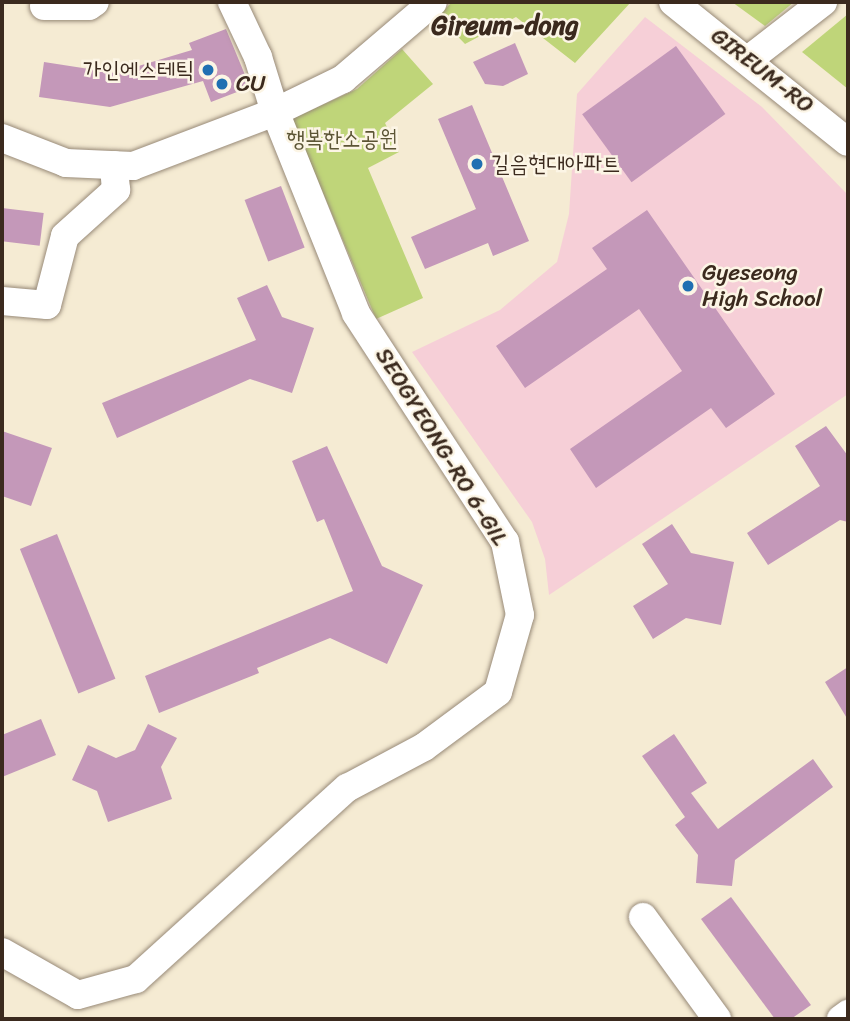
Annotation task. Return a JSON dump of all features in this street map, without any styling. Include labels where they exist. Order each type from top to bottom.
[{"type":"street","points":[[44,6],[89,6],[95,2]]},
{"type":"street","name":"SEOGYEONG-RO 6-GIL","points":[[2,952],[78,995],[135,979],[347,788],[424,747],[498,692],[520,615],[505,542],[356,313],[275,112],[258,57],[232,2]]},
{"type":"street","points":[[2,138],[66,163],[133,166],[275,112],[343,79],[433,2]]},
{"type":"street","name":"GIREUM-RO","points":[[673,2],[848,142]]},
{"type":"street","points":[[748,60],[823,2]]},
{"type":"street","points":[[2,301],[47,305],[65,236],[116,190],[114,165]]},
{"type":"street","points":[[643,917],[717,1019]]},
{"type":"street","points":[[841,1019],[848,1014]]},
{"type":"shaded area","name":"Gyeseong High School","points":[[645,17],[762,107],[848,195],[848,394],[549,595],[545,559],[532,522],[412,352],[500,310],[557,262],[569,214],[577,94]]},
{"type":"green space","points":[[452,2],[631,2],[575,63],[516,17],[465,44],[438,16]]},
{"type":"green space","points":[[732,2],[794,2],[765,26]]},
{"type":"green space","points":[[848,14],[848,89],[802,52]]},
{"type":"green space","name":"행복한소공원","points":[[402,49],[433,84],[385,123],[399,152],[368,168],[423,298],[376,319],[292,119],[357,89]]},
{"type":"building","points":[[226,29],[250,87],[211,102],[203,81],[110,107],[39,97],[44,62],[115,73],[192,50],[189,43]]},
{"type":"building","points":[[515,43],[528,74],[503,86],[485,84],[473,62]]},
{"type":"building","points":[[676,46],[725,114],[632,182],[582,114]]},
{"type":"building","name":"길음현대아파트","points":[[472,105],[529,241],[493,256],[488,243],[425,269],[411,237],[476,209],[438,119]]},
{"type":"building","points":[[281,186],[305,248],[268,262],[245,200]]},
{"type":"building","points":[[2,208],[44,213],[40,246],[2,241]]},
{"type":"building","points":[[647,210],[775,394],[726,428],[711,408],[596,488],[570,449],[682,371],[639,309],[525,388],[496,346],[607,269],[592,248]]},
{"type":"building","points":[[267,285],[282,317],[314,328],[292,393],[250,379],[117,438],[102,403],[256,340],[237,298]]},
{"type":"building","points":[[826,426],[848,456],[848,522],[840,520],[768,565],[747,533],[820,486],[795,446]]},
{"type":"building","points":[[2,431],[52,448],[31,506],[2,496]]},
{"type":"building","points":[[327,446],[382,566],[423,585],[387,664],[330,638],[257,668],[259,673],[159,713],[145,676],[353,591],[324,519],[317,522],[292,461]]},
{"type":"building","points":[[672,524],[691,553],[734,562],[721,625],[686,618],[653,639],[633,606],[668,584],[642,544]]},
{"type":"building","points":[[57,534],[115,679],[78,694],[20,549]]},
{"type":"building","points":[[848,667],[848,720],[825,682]]},
{"type":"building","points":[[41,719],[56,755],[2,777],[2,735]]},
{"type":"building","points":[[148,724],[177,738],[161,767],[172,799],[108,822],[97,791],[72,780],[88,745],[116,758],[135,750]]},
{"type":"building","points":[[674,734],[707,783],[691,793],[718,829],[813,759],[833,787],[735,860],[732,886],[696,883],[698,855],[675,825],[685,817],[642,756]]},
{"type":"building","points":[[731,897],[811,1005],[791,1019],[775,1019],[701,919]]},
{"type":"place","name":"가인에스테틱","points":[[208,70]]},
{"type":"place","name":"CU","points":[[222,84]]},
{"type":"place","name":"길음현대아파트","points":[[477,164]]},
{"type":"place","name":"Gyeseong High School","points":[[688,286]]},
{"type":"district","name":"Gireum-dong","points":[[505,26]]}]
